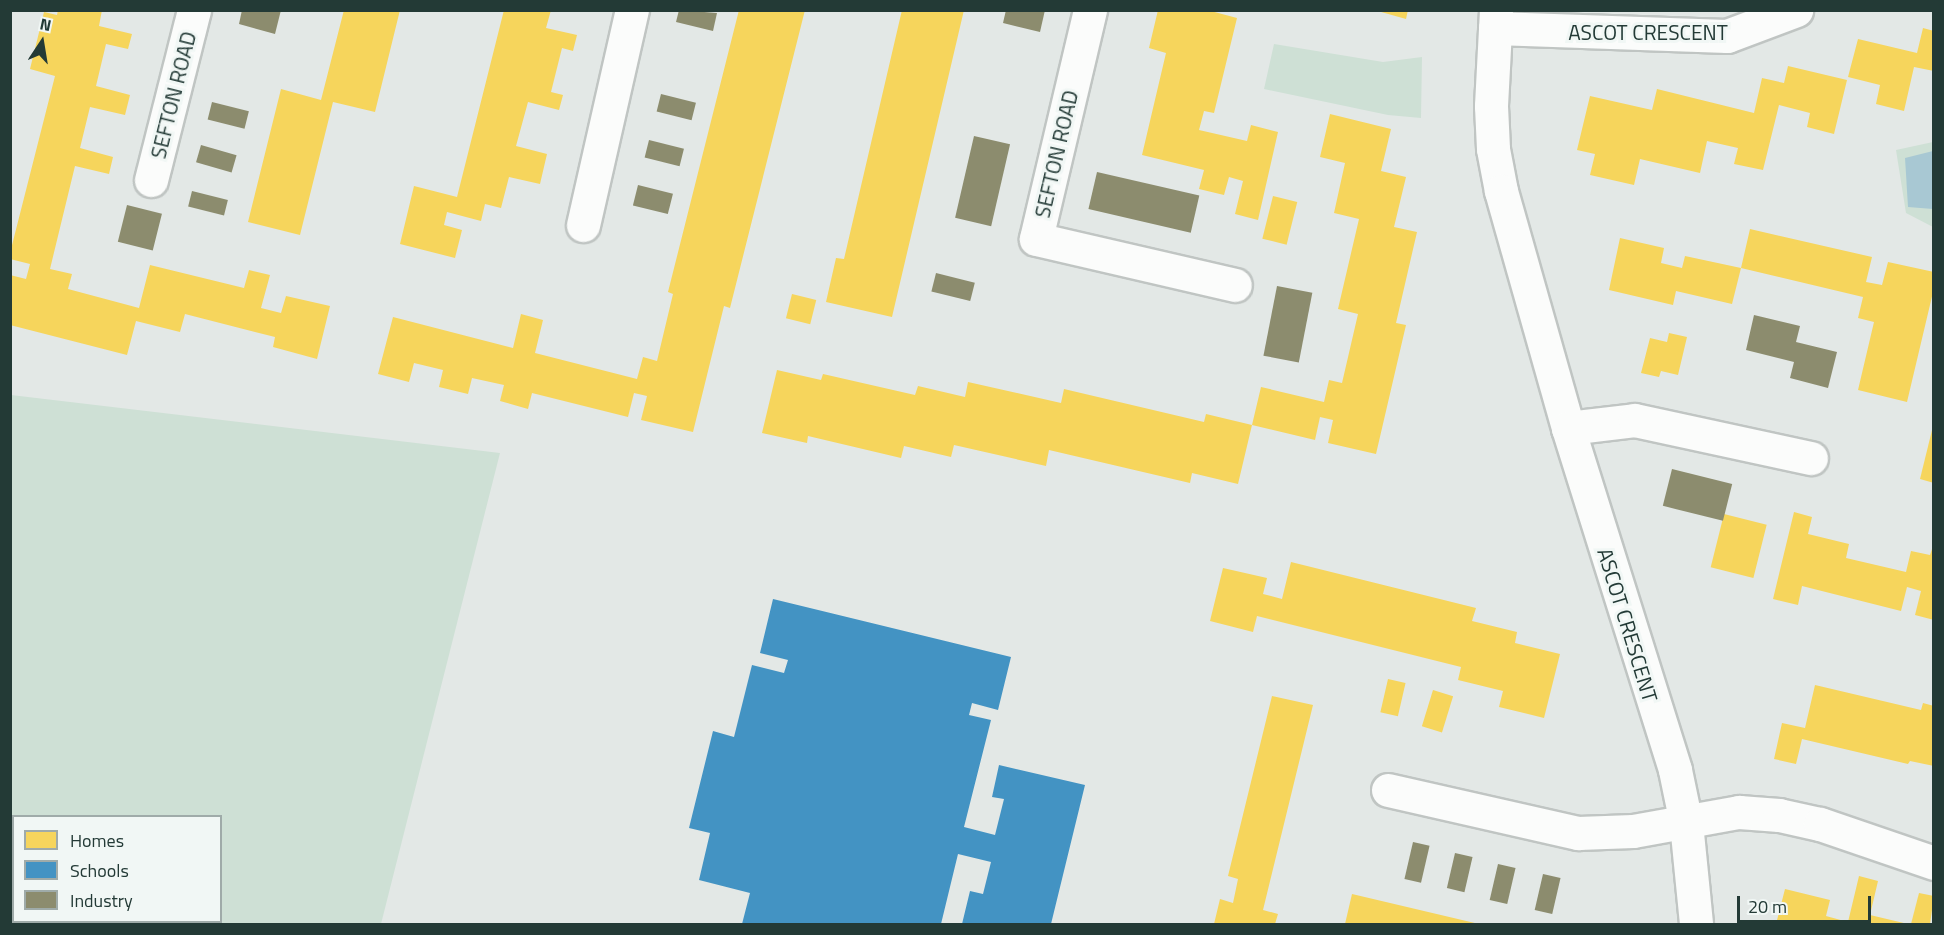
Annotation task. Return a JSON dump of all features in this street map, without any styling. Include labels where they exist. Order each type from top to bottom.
[{"type":"street","name":"SEFTON ROAD","points":[[151,180],[194,10]]},
{"type":"street","points":[[583,225],[632,10]]},
{"type":"street","name":"SEFTON ROAD","points":[[1090,10],[1036,239],[1235,285]]},
{"type":"street","name":"ASCOT CRESCENT","points":[[1696,924],[1686,823],[1675,770],[1568,428],[1493,149],[1496,20],[1727,36],[1796,10]]},
{"type":"street","points":[[1568,428],[1635,420],[1811,458]]},
{"type":"street","points":[[1388,790],[1578,833],[1632,831],[1738,812],[1779,815],[1820,824],[1934,863]]},
{"type":"green space","points":[[1274,44],[1383,62],[1422,57],[1421,118],[1388,115],[1264,89]]},
{"type":"green space","points":[[1933,142],[1933,227],[1906,213],[1896,150]]},
{"type":"green space","points":[[11,395],[500,453],[381,924],[11,924]]},
{"type":"water","points":[[1933,151],[1933,209],[1908,207],[1905,158]]},
{"type":"building: Homes","points":[[58,10],[102,10],[99,26],[132,34],[128,49],[106,44],[96,86],[130,95],[125,115],[90,107],[80,148],[113,157],[109,174],[75,166],[50,269],[72,274],[68,289],[139,308],[150,265],[244,288],[249,270],[270,275],[261,308],[281,313],[286,296],[330,306],[317,359],[273,347],[275,337],[185,314],[180,332],[136,321],[127,355],[10,325],[10,275],[26,279],[30,264],[10,259],[10,253],[55,76],[30,69],[44,12],[57,15]]},
{"type":"building: Homes","points":[[344,10],[400,10],[375,112],[333,102],[300,235],[248,222],[281,89],[321,100]]},
{"type":"building: Homes","points":[[504,10],[551,10],[546,28],[577,35],[573,51],[562,48],[551,92],[563,95],[559,110],[528,102],[516,146],[547,154],[540,184],[509,177],[501,208],[485,204],[481,221],[447,212],[444,225],[462,230],[455,258],[400,244],[414,186],[457,197]]},
{"type":"building: Homes","points":[[739,10],[805,10],[730,308],[724,306],[693,432],[641,420],[647,396],[634,393],[628,417],[532,393],[528,409],[500,401],[504,385],[472,378],[468,394],[439,387],[443,370],[414,363],[409,382],[378,374],[393,317],[513,348],[521,314],[543,320],[535,353],[637,379],[643,357],[657,361],[673,294],[668,292]]},
{"type":"building: Homes","points":[[902,10],[964,10],[892,317],[826,302],[836,258],[844,259]]},
{"type":"building: Homes","points":[[1158,10],[1207,10],[1237,18],[1214,113],[1204,111],[1199,130],[1247,141],[1251,125],[1278,132],[1258,220],[1235,214],[1243,181],[1229,177],[1224,195],[1199,189],[1204,170],[1142,155],[1166,53],[1149,48]]},
{"type":"building: Homes","points":[[1374,10],[1408,10],[1406,19]]},
{"type":"building: Homes","points":[[1923,28],[1934,31],[1934,71],[1914,67],[1904,111],[1876,104],[1880,85],[1848,77],[1858,39],[1917,53]]},
{"type":"building: Homes","points":[[1788,66],[1847,80],[1834,134],[1807,127],[1810,113],[1779,105],[1763,170],[1734,164],[1738,148],[1707,141],[1700,173],[1640,159],[1634,185],[1590,175],[1595,154],[1577,150],[1590,96],[1652,110],[1657,89],[1754,113],[1762,78],[1784,83]]},
{"type":"building: Homes","points":[[1330,114],[1391,129],[1381,171],[1406,177],[1394,227],[1417,232],[1396,323],[1406,325],[1376,454],[1328,443],[1333,420],[1320,417],[1315,440],[1252,425],[1261,387],[1324,402],[1329,380],[1342,383],[1358,314],[1338,309],[1359,219],[1334,213],[1345,163],[1320,157]]},
{"type":"building: Homes","points":[[1273,196],[1297,202],[1287,245],[1262,239]]},
{"type":"building: Homes","points":[[1750,229],[1872,257],[1866,282],[1882,285],[1888,262],[1934,272],[1934,288],[1907,402],[1858,390],[1874,322],[1858,318],[1863,297],[1741,268]]},
{"type":"building: Homes","points":[[1620,238],[1664,248],[1661,263],[1682,268],[1685,256],[1741,268],[1732,304],[1676,291],[1673,305],[1609,290]]},
{"type":"building: Homes","points":[[792,294],[816,300],[810,324],[786,318]]},
{"type":"building: Homes","points":[[1669,333],[1687,337],[1678,375],[1661,371],[1659,377],[1641,373],[1650,338],[1667,342]]},
{"type":"building: Homes","points":[[777,370],[821,380],[823,374],[915,395],[918,386],[965,397],[968,382],[1061,403],[1064,389],[1204,422],[1206,414],[1252,425],[1238,484],[1192,473],[1190,483],[1049,450],[1046,466],[954,445],[951,457],[904,446],[901,458],[808,436],[807,443],[762,433]]},
{"type":"building: Homes","points":[[1934,426],[1934,483],[1920,479]]},
{"type":"building: Homes","points":[[1794,512],[1812,517],[1808,534],[1849,544],[1846,558],[1906,572],[1911,551],[1930,555],[1934,543],[1934,620],[1915,615],[1921,591],[1907,587],[1901,611],[1802,586],[1798,605],[1773,599]]},
{"type":"building: Homes","points":[[1724,514],[1767,525],[1753,578],[1711,567]]},
{"type":"building: Homes","points":[[1291,562],[1476,608],[1472,621],[1517,632],[1515,643],[1560,654],[1544,718],[1499,707],[1503,691],[1458,680],[1461,667],[1257,616],[1253,632],[1210,621],[1223,568],[1267,578],[1263,594],[1282,599]]},
{"type":"building: Homes","points":[[1388,679],[1406,683],[1398,716],[1380,712]]},
{"type":"building: Homes","points":[[1815,685],[1921,710],[1923,703],[1934,706],[1934,766],[1910,761],[1908,764],[1802,739],[1796,764],[1774,759],[1782,723],[1805,728]]},
{"type":"building: Homes","points":[[1433,690],[1453,696],[1442,732],[1422,726]]},
{"type":"building: Homes","points":[[1272,696],[1313,705],[1263,910],[1278,914],[1275,924],[1214,924],[1220,899],[1233,903],[1238,879],[1228,876]]},
{"type":"building: Homes","points":[[1859,876],[1878,881],[1870,915],[1908,924],[1776,924],[1785,889],[1830,900],[1826,916],[1848,922]]},
{"type":"building: Homes","points":[[1919,893],[1934,896],[1930,924],[1911,924]]},
{"type":"building: Homes","points":[[1352,894],[1479,924],[1345,924]]},
{"type":"building: Schools","points":[[773,599],[1011,657],[998,710],[972,703],[969,715],[991,720],[964,827],[995,835],[1004,799],[992,797],[999,765],[1085,785],[1051,924],[962,924],[970,891],[983,894],[991,862],[958,854],[941,924],[742,924],[750,893],[699,880],[710,833],[689,828],[713,731],[734,737],[752,665],[784,673],[788,660],[760,653]]},
{"type":"building: Industry","points":[[242,10],[281,10],[275,34],[239,24]]},
{"type":"building: Industry","points":[[679,10],[717,13],[713,31],[676,22]]},
{"type":"building: Industry","points":[[1006,10],[1045,10],[1040,32],[1003,23]]},
{"type":"building: Industry","points":[[661,94],[696,103],[692,120],[657,111]]},
{"type":"building: Industry","points":[[212,102],[249,111],[245,129],[208,119]]},
{"type":"building: Industry","points":[[974,136],[1010,144],[991,226],[955,218]]},
{"type":"building: Industry","points":[[649,140],[684,149],[680,166],[645,157]]},
{"type":"building: Industry","points":[[201,145],[237,155],[232,173],[196,162]]},
{"type":"building: Industry","points":[[1097,172],[1199,196],[1191,233],[1088,209]]},
{"type":"building: Industry","points":[[638,185],[673,194],[668,214],[633,205]]},
{"type":"building: Industry","points":[[192,191],[228,200],[224,215],[188,207]]},
{"type":"building: Industry","points":[[127,205],[162,214],[153,251],[118,242]]},
{"type":"building: Industry","points":[[936,273],[975,283],[970,301],[931,291]]},
{"type":"building: Industry","points":[[1277,286],[1312,293],[1299,363],[1263,356]]},
{"type":"building: Industry","points":[[1754,315],[1800,326],[1796,342],[1837,352],[1828,388],[1790,378],[1794,362],[1746,350]]},
{"type":"building: Industry","points":[[1672,469],[1732,484],[1723,521],[1663,506]]},
{"type":"building: Industry","points":[[1413,842],[1430,846],[1421,883],[1404,879]]},
{"type":"building: Industry","points":[[1455,853],[1473,857],[1464,892],[1447,888]]},
{"type":"building: Industry","points":[[1498,864],[1516,868],[1507,904],[1490,900]]},
{"type":"building: Industry","points":[[1543,874],[1561,878],[1552,914],[1535,910]]}]
